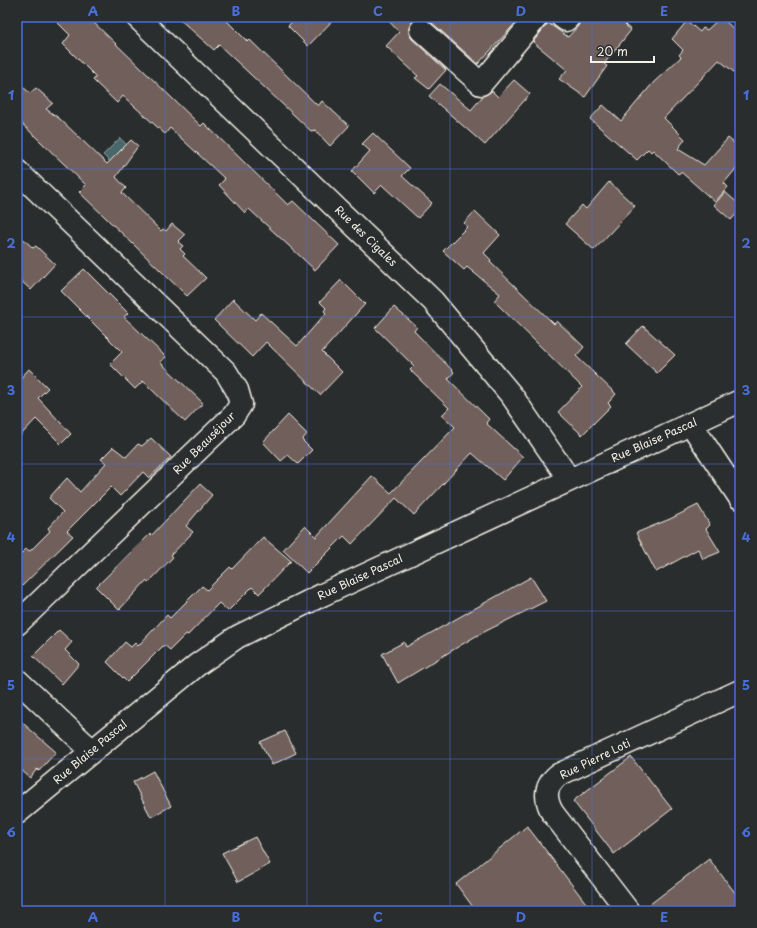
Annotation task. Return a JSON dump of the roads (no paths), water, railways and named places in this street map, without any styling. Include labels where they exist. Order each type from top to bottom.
[{"type":"street","name":"Rue des Cigales","points":[[137,17],[433,301],[512,396],[569,479]]},
{"type":"street","points":[[421,30],[481,84],[536,17]]},
{"type":"street","points":[[562,17],[566,20],[568,17]]},
{"type":"street","name":"Rue Beauséjour","points":[[17,171],[226,372],[237,390],[241,404],[234,415],[17,624]]},
{"type":"street","name":"Rue Blaise Pascal","points":[[17,813],[91,750],[197,665],[237,637],[569,479],[740,401]]},
{"type":"street","points":[[691,424],[740,498]]},
{"type":"street","points":[[17,680],[91,750]]},
{"type":"street","name":"Rue Pierre Loti","points":[[628,911],[552,812],[547,802],[546,791],[550,782],[558,775],[611,750],[651,734],[740,691]]},
{"type":"water","points":[[120,138],[129,147],[113,165],[103,155]]}]
